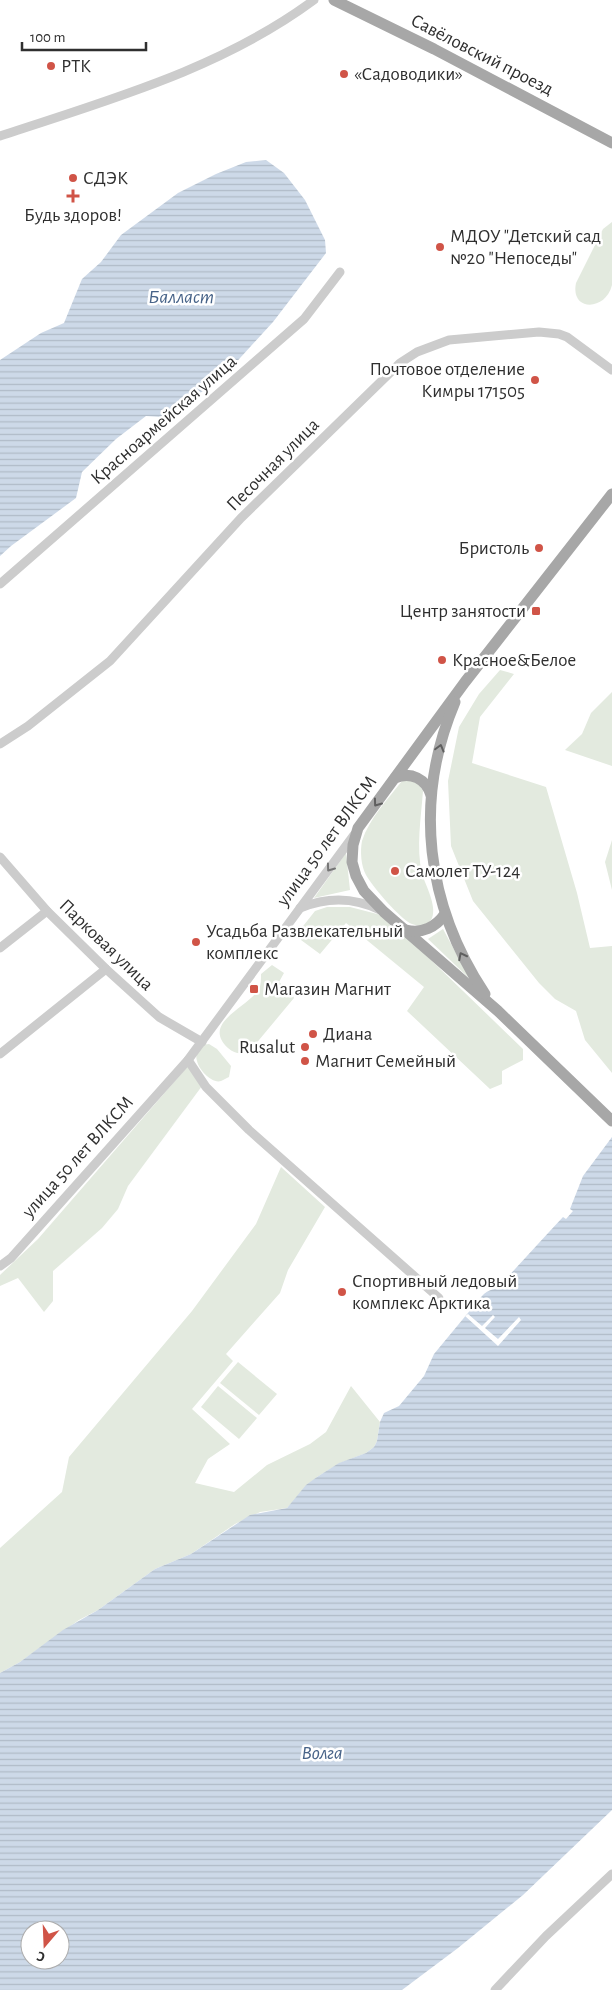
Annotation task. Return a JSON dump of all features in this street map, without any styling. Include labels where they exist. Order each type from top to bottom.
[{"type":"main road","name":"Савёловский проезд","points":[[334,0],[434,49],[612,142]]},
{"type":"main road","name":"улица 50 лет ВЛКСМ","points":[[358,828],[465,682],[612,494]]},
{"type":"main road","points":[[465,682],[443,737],[431,796],[430,830],[432,855],[445,914],[467,965],[498,1012]]},
{"type":"main road","points":[[395,778],[406,775],[418,778],[426,785],[431,796]]},
{"type":"main road","points":[[358,828],[352,852],[355,873],[364,891],[384,912],[498,1012],[612,1122]]},
{"type":"main road","points":[[406,930],[416,932],[429,929],[439,922],[445,914]]},
{"type":"street","points":[[0,136],[100,104],[220,57],[258,37],[314,0]]},
{"type":"street","name":"Красноармейская улица","points":[[0,584],[304,319],[340,272]]},
{"type":"street","name":"Песочная улица","points":[[0,744],[28,726],[110,661],[241,518],[400,363],[417,352],[449,340],[539,332],[559,334],[567,337],[612,370]]},
{"type":"street","name":"улица 50 лет ВЛКСМ","points":[[0,1266],[18,1250],[188,1060],[358,828]]},
{"type":"street","name":"Парковая улица","points":[[0,857],[47,911],[106,969],[159,1017],[202,1042]]},
{"type":"street","points":[[300,908],[319,902],[339,900],[359,902],[384,912]]},
{"type":"street","points":[[0,948],[47,911]]},
{"type":"street","points":[[0,1054],[106,969]]},
{"type":"street","points":[[188,1060],[206,1087],[248,1130],[440,1298]]},
{"type":"street","points":[[495,1990],[546,1936],[612,1874]]},
{"type":"shaded area","points":[[612,222],[612,285],[603,300],[590,305],[583,303],[578,299],[576,283],[603,229]]},
{"type":"shaded area","points":[[500,670],[514,674],[480,717],[472,763],[546,787],[577,893],[590,948],[612,946],[612,1073],[585,1040],[576,1011],[555,999],[539,983],[473,901],[451,846],[448,781],[459,727],[479,694]]},
{"type":"shaded area","points":[[612,692],[612,766],[565,750],[582,734],[591,713]]},
{"type":"shaded area","points":[[410,780],[418,783],[423,791],[419,853],[422,874],[433,908],[431,920],[421,925],[415,925],[407,921],[387,902],[366,875],[361,858],[362,841],[374,817],[402,781]]},
{"type":"shaded area","points":[[612,840],[612,890],[605,862]]},
{"type":"shaded area","points":[[346,853],[350,890],[314,898]]},
{"type":"shaded area","points":[[327,907],[350,907],[381,915],[402,932],[523,1049],[523,1060],[502,1071],[502,1084],[490,1089],[407,1011],[424,987],[346,923],[320,954],[301,940],[300,930],[315,911]]},
{"type":"shaded area","points":[[443,929],[470,979],[428,939]]},
{"type":"shaded area","points":[[272,965],[284,973],[279,982],[294,998],[249,1052],[235,1052],[228,1048],[221,1039],[220,1031],[223,1023],[259,989],[261,974]]},
{"type":"shaded area","points":[[209,1044],[217,1049],[231,1066],[229,1077],[221,1081],[206,1076],[196,1059],[201,1045]]},
{"type":"shaded area","points":[[188,1066],[202,1086],[128,1186],[118,1209],[102,1228],[53,1271],[53,1301],[44,1312],[18,1278],[0,1286],[0,1275],[38,1239]]},
{"type":"shaded area","points":[[281,1167],[325,1207],[288,1270],[280,1293],[226,1354],[233,1361],[192,1409],[230,1444],[208,1459],[195,1483],[234,1492],[267,1465],[310,1444],[326,1432],[351,1386],[380,1422],[377,1441],[374,1447],[366,1453],[340,1463],[317,1477],[287,1508],[260,1512],[235,1524],[191,1554],[155,1569],[98,1610],[79,1620],[20,1662],[0,1673],[0,1548],[62,1492],[69,1457],[192,1311],[256,1224]]},
{"type":"shaded area","points":[[238,1362],[277,1394],[259,1415],[220,1383]]},
{"type":"shaded area","points":[[218,1386],[257,1418],[239,1439],[201,1407]]},
{"type":"water","name":"Балласт","points":[[266,160],[284,173],[305,200],[325,240],[326,253],[273,322],[220,380],[163,417],[146,416],[116,439],[82,472],[76,498],[0,556],[0,360],[41,333],[64,323],[82,279],[101,262],[121,235],[178,193],[216,174],[246,162]]},
{"type":"water","name":"Волга","points":[[612,1137],[612,1810],[523,1895],[458,1948],[402,1990],[0,1990],[0,1673],[20,1662],[63,1630],[98,1610],[155,1569],[191,1554],[250,1515],[287,1508],[306,1485],[317,1477],[339,1463],[366,1453],[374,1447],[384,1413],[399,1406],[424,1376],[434,1354],[482,1296],[501,1284],[563,1217],[566,1219],[573,1211],[570,1209],[583,1176]]},
{"type":"pier","points":[[468,1314],[482,1326],[493,1315],[495,1317],[485,1328],[498,1339],[519,1317],[521,1320],[498,1346],[465,1316]]},
{"type":"place","name":"РТК","points":[[51,66]]},
{"type":"place","name":"«Садоводики»","points":[[344,74]]},
{"type":"place","name":"СДЭК","points":[[73,178]]},
{"type":"place","name":"Будь здоров!","points":[[73,196]]},
{"type":"place","name":"МДОУ \"Детский сад №20 \"Непоседы\"","points":[[440,247]]},
{"type":"place","name":"Почтовое отделение Кимры 171505","points":[[535,380]]},
{"type":"place","name":"Бристоль","points":[[539,548]]},
{"type":"place","name":"Центр занятости","points":[[536,611]]},
{"type":"place","name":"Красное&Белое","points":[[442,660]]},
{"type":"place","name":"Самолет ТУ-124","points":[[395,871]]},
{"type":"place","name":"Усадьба Развлекательный комплекс","points":[[196,942]]},
{"type":"place","name":"Магазин Магнит","points":[[254,989]]},
{"type":"place","name":"Диана","points":[[313,1034]]},
{"type":"place","name":"Rusalut","points":[[305,1047]]},
{"type":"place","name":"Магнит Семейный","points":[[305,1061]]},
{"type":"place","name":"Спортивный ледовый комплекс Арктика","points":[[342,1292]]}]
